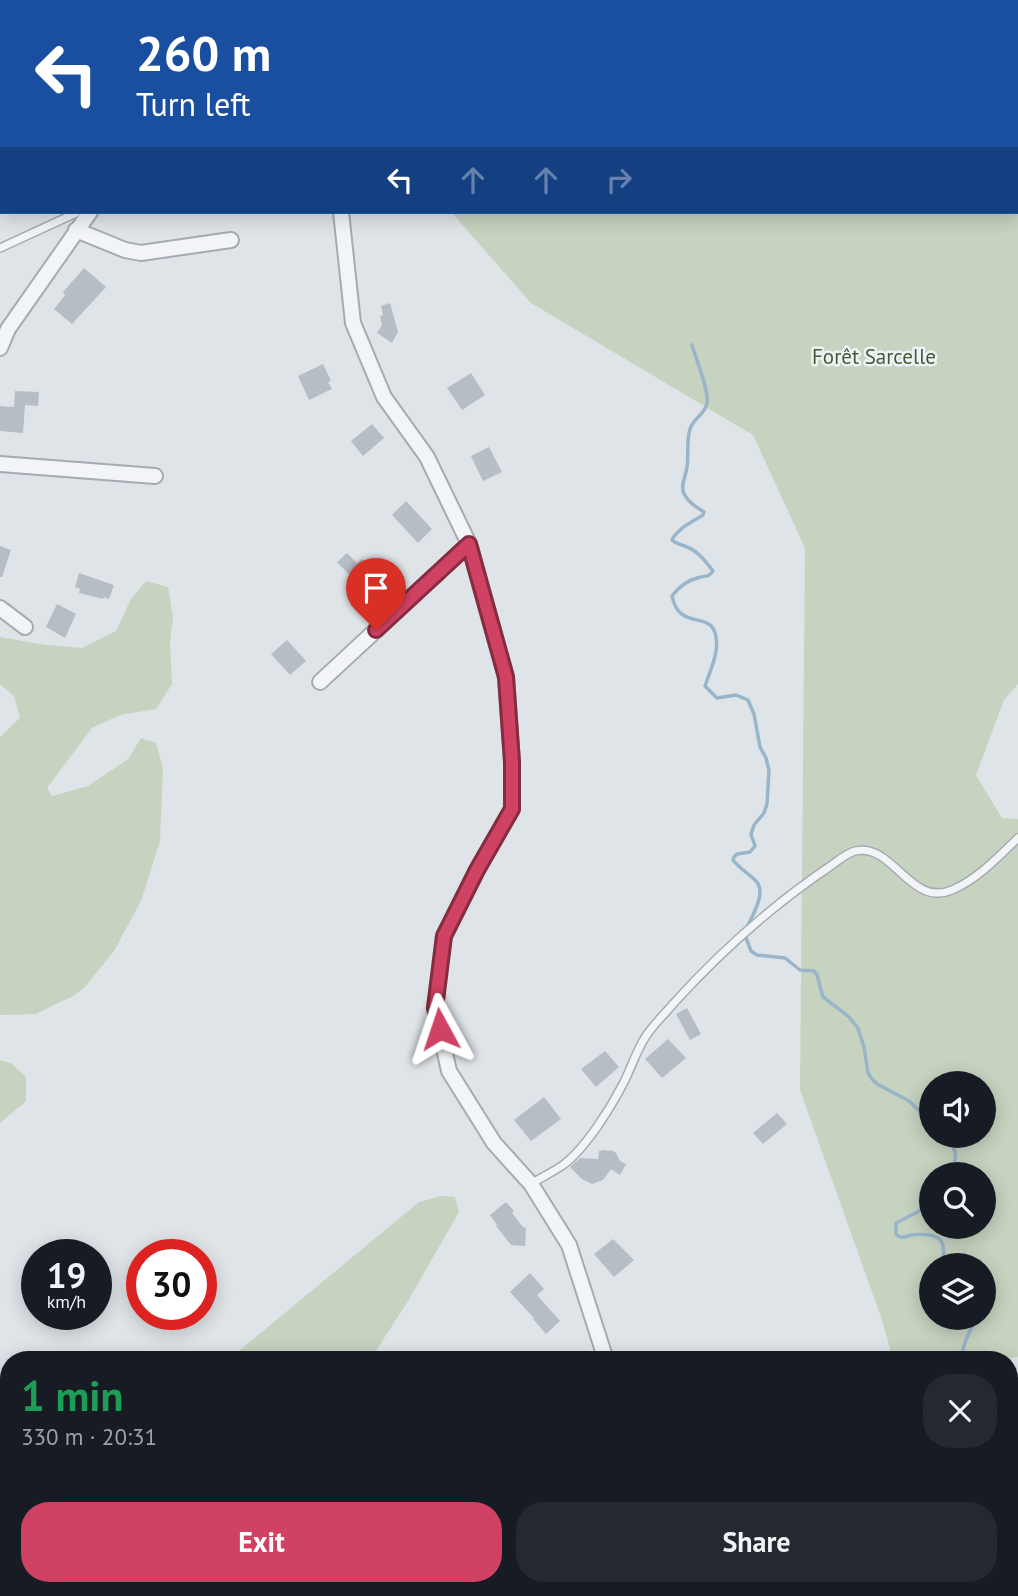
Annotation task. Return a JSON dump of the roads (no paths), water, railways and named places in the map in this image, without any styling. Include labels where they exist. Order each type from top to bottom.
[{"type":"street","points":[[341,214],[353,323],[384,397],[427,457],[469,544],[506,677],[512,762],[512,809],[444,936],[435,1008],[449,1071],[494,1143],[531,1184],[569,1245],[603,1351]]},
{"type":"street","points":[[0,348],[8,329],[80,217],[125,250],[141,253],[231,240]]},
{"type":"street","points":[[0,464],[155,477]]},
{"type":"street","points":[[320,682],[469,544]]},
{"type":"street","points":[[0,608],[25,627]]},
{"type":"lane","points":[[0,248],[80,217]]},
{"type":"lane","points":[[531,1184],[565,1164],[585,1142],[625,1082],[646,1035],[688,988],[734,942],[830,867],[853,851],[867,850],[885,859],[916,886],[934,893],[950,891],[980,873],[1018,838]]},
{"type":"waterway","points":[[692,345],[704,383],[707,403],[690,429],[683,487],[688,499],[704,512],[681,529],[672,540],[695,551],[713,571],[708,576],[686,583],[672,596],[681,614],[702,621],[713,629],[716,649],[705,686],[717,698],[736,695],[748,700],[769,770],[767,804],[751,834],[755,846],[750,852],[737,854],[733,860],[759,885],[760,897],[747,928]]},
{"type":"waterway","points":[[746,938],[751,951],[757,955],[785,958],[800,970],[814,971],[823,997],[848,1016],[858,1028],[868,1073],[872,1079],[909,1101],[919,1111]]},
{"type":"waterway","points":[[953,1148],[954,1162]]},
{"type":"waterway","points":[[919,1211],[896,1223],[896,1234],[899,1237],[919,1234]]},
{"type":"waterway","points":[[939,1239],[943,1253]]},
{"type":"waterway","points":[[963,1351],[970,1330]]},
{"type":"park label","name":"Forêt Sarcelle","points":[[874,357]]}]
